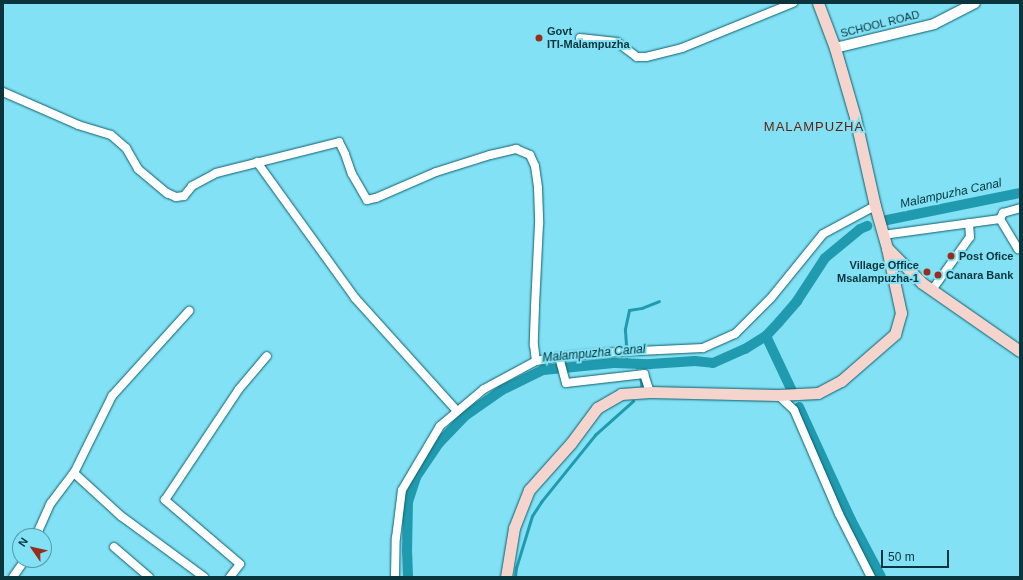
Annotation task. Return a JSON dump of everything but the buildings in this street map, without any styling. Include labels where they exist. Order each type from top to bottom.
[{"type":"main road","points":[[506,577],[514,528],[529,490],[570,444],[597,408],[621,394],[650,392],[778,395],[814,393],[841,381],[895,334],[901,313],[887,248],[882,235],[855,117],[835,48],[818,3]]},
{"type":"main road","points":[[887,248],[932,290],[1020,351]]},
{"type":"street","points":[[580,38],[617,42],[637,57],[646,57],[682,48],[793,3]]},
{"type":"street","name":"SCHOOL ROAD","points":[[835,48],[934,24],[975,3]]},
{"type":"street","points":[[3,92],[78,125],[111,135],[126,148],[138,170],[167,193],[176,197],[184,196],[192,186],[216,173],[311,147],[339,142],[352,174],[367,200],[376,198],[436,172],[490,155],[516,149],[530,155],[535,166],[538,188],[539,224],[534,344],[536,361]]},
{"type":"street","points":[[257,162],[355,298],[457,411]]},
{"type":"street","points":[[395,577],[396,538],[402,490],[440,426],[484,389],[536,361],[559,357],[665,348],[703,348],[735,334],[771,298],[823,234],[875,206]]},
{"type":"street","points":[[1020,208],[1002,213],[1000,219],[1018,249],[1020,248]]},
{"type":"street","points":[[882,235],[1000,219]]},
{"type":"street","points":[[932,290],[970,237],[969,223]]},
{"type":"street","points":[[40,528],[52,503],[74,473],[112,396],[189,311]]},
{"type":"street","points":[[230,577],[240,564],[165,500],[239,389],[267,356]]},
{"type":"street","points":[[559,357],[566,383],[644,374],[650,392]]},
{"type":"street","points":[[778,395],[794,410],[839,514],[871,577]]},
{"type":"street","points":[[74,473],[121,516],[204,577]]},
{"type":"street","points":[[114,547],[149,577]]},
{"type":"street","points":[[13,577],[19,568]]},
{"type":"waterway","name":"Malampuzha Canal","points":[[887,220],[1020,193]]},
{"type":"waterway","name":"Malampuzha Canal","points":[[408,577],[408,502],[416,477],[439,443],[465,416],[502,390],[543,370],[614,363],[650,364],[695,361],[713,363],[745,349],[766,336],[779,322],[797,301],[825,258],[860,229],[867,226]]},
{"type":"waterway","points":[[626,345],[625,329],[629,310],[642,308],[659,301]]},
{"type":"waterway","name":"Malampuzha Canal","points":[[766,336],[791,389]]},
{"type":"waterway","name":"Malampuzha Canal","points":[[627,359],[627,361],[634,361],[637,367]]},
{"type":"waterway","points":[[641,379],[642,386]]},
{"type":"waterway","points":[[515,577],[516,568],[532,516],[541,502],[595,435],[633,401]]},
{"type":"waterway","name":"Malampuzha Canal","points":[[799,407],[851,520],[881,577]]},
{"type":"place","name":"Govt ITI-Malampuzha","points":[[539,38]]},
{"type":"place","name":"Post Ofice","points":[[951,256]]},
{"type":"place","name":"Village Office Msalampuzha-1","points":[[927,272]]},
{"type":"place","name":"Canara Bank","points":[[938,275]]},
{"type":"district","name":"MALAMPUZHA","points":[[814,127]]}]
